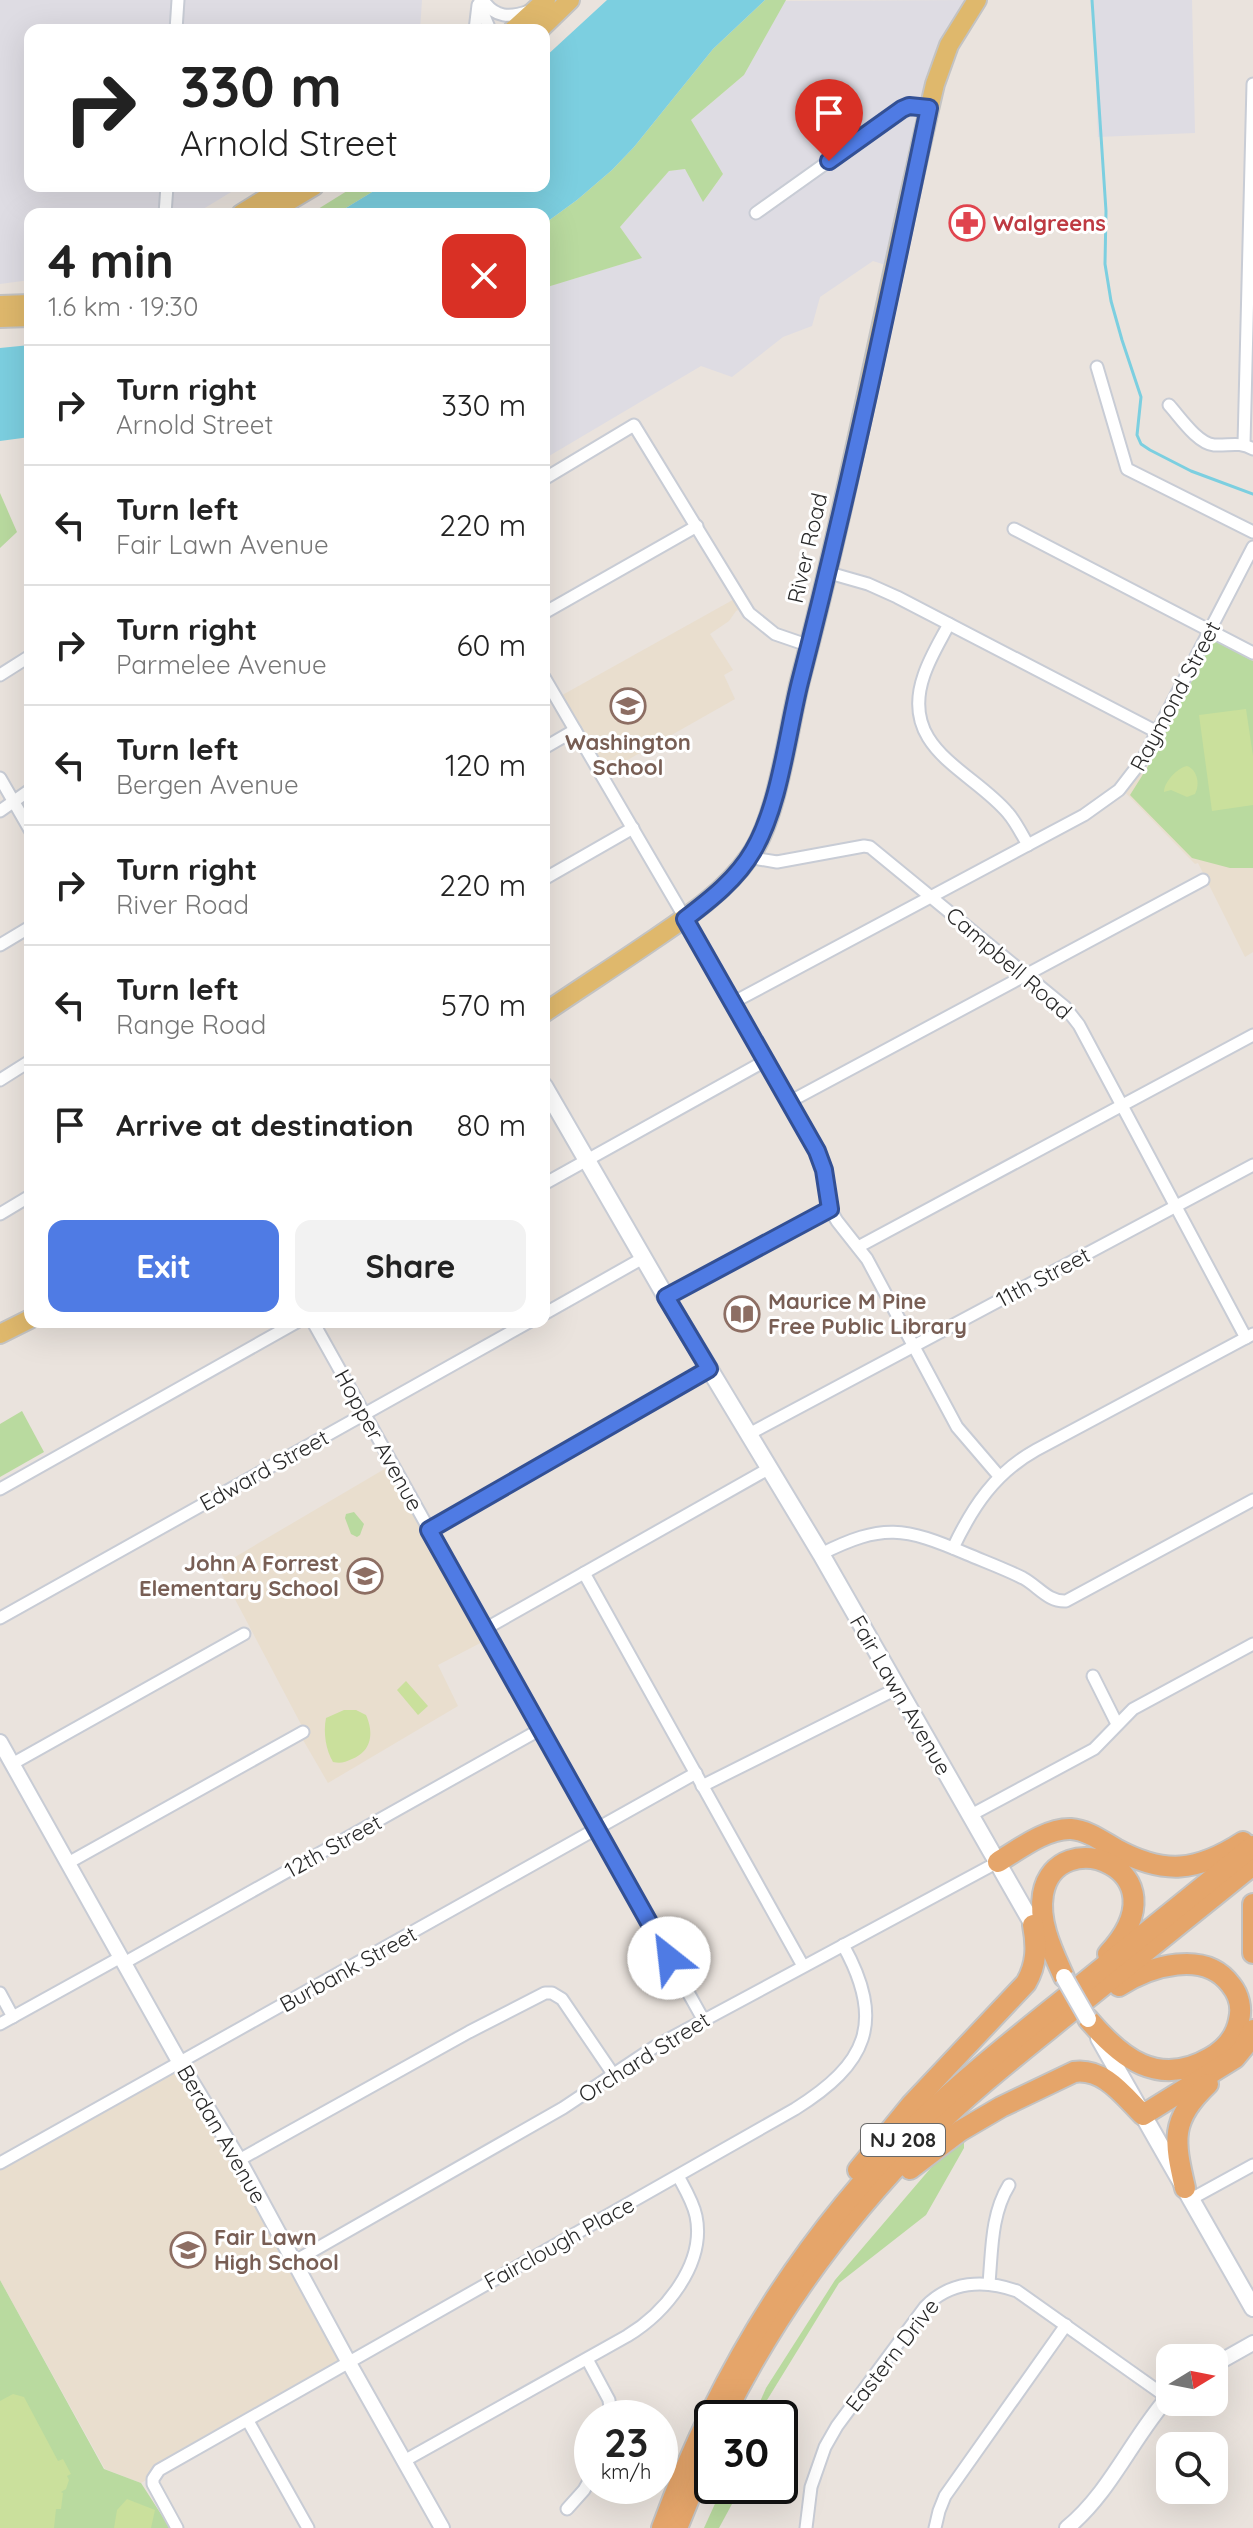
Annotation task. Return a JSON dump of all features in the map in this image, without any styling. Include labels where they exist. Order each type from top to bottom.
[{"type":"highway","points":[[998,1862],[1059,1830],[1081,1831],[1143,1863],[1165,1867],[1187,1866],[1211,1859],[1253,1835]]},
{"type":"highway","name":"NJ 208","points":[[662,2528],[690,2457],[738,2358],[803,2269],[903,2160],[1030,2035],[1253,1846]]},
{"type":"highway","points":[[1030,2035],[1106,1955],[1128,1925],[1134,1903],[1132,1891],[1120,1870],[1101,1860],[1079,1858],[1070,1861],[1052,1874],[1046,1884],[1043,1922],[1064,1977]]},
{"type":"highway","name":"NJ 208","points":[[1030,2035],[1253,1865]]},
{"type":"highway","points":[[1253,1904],[1253,1953]]},
{"type":"highway","points":[[803,2269],[835,2202],[892,2127],[1026,1983],[1035,1955],[1033,1925]]},
{"type":"highway","points":[[1030,2035],[1141,1973],[1165,1966],[1195,1965],[1218,1973],[1233,1988],[1240,2008],[1236,2029],[1224,2047],[1202,2062],[1178,2069],[1151,2068],[1126,2057],[1088,2019]]},
{"type":"highway","points":[[1188,2194],[1176,2143],[1176,2130],[1181,2117],[1195,2096],[1235,2058],[1253,2030]]},
{"type":"highway","points":[[803,2269],[940,2144],[1001,2107],[1065,2075],[1083,2071],[1100,2075],[1143,2115],[1235,2058]]},
{"type":"highway","name":"NJ 208","points":[[733,2400],[803,2269]]},
{"type":"highway","points":[[655,2528],[690,2457]]},
{"type":"highway","points":[[677,2528],[694,2486]]},
{"type":"main road","points":[[545,24],[570,0]]},
{"type":"main road","name":"River Road","points":[[550,1009],[715,896],[752,853],[774,795],[810,646],[929,108],[949,45],[977,0]]},
{"type":"main road","points":[[520,24],[543,3]]},
{"type":"main road","points":[[251,208],[276,192]]},
{"type":"main road","points":[[277,208],[304,192]]},
{"type":"main road","points":[[0,305],[24,304]]},
{"type":"main road","points":[[0,318],[24,317]]},
{"type":"main road","name":"Fair Lawn Avenue","points":[[550,1096],[747,1435],[821,1554],[1253,2308]]},
{"type":"main road","points":[[0,1334],[24,1322]]},
{"type":"street","points":[[176,24],[178,0]]},
{"type":"street","points":[[481,0],[491,11],[505,16],[523,13],[543,3]]},
{"type":"street","points":[[476,24],[481,0]]},
{"type":"street","points":[[481,0],[487,24]]},
{"type":"street","points":[[1169,405],[1202,440],[1212,445],[1248,446],[1253,84]]},
{"type":"street","points":[[756,213],[902,109],[909,106],[929,108]]},
{"type":"street","points":[[1097,367],[1127,469],[1253,532]]},
{"type":"street","points":[[550,475],[634,425],[749,613],[775,634],[810,646]]},
{"type":"street","points":[[550,610],[697,526]]},
{"type":"street","points":[[1014,529],[1253,653]]},
{"type":"street","name":"Raymond Street","points":[[732,1003],[1096,808],[1119,790],[1136,771],[1253,547]]},
{"type":"street","points":[[826,572],[883,590],[1157,732]]},
{"type":"street","points":[[949,624],[929,662],[920,690],[919,704],[925,731],[938,752],[1009,814],[1028,845]]},
{"type":"street","points":[[0,675],[24,660]]},
{"type":"street","points":[[550,687],[822,1160],[830,1209],[858,1247],[957,1427],[999,1476]]},
{"type":"street","points":[[550,745],[575,730]]},
{"type":"street","points":[[0,778],[24,820]]},
{"type":"street","points":[[0,811],[24,794]]},
{"type":"street","points":[[550,876],[633,828]]},
{"type":"street","name":"Campbell Road","points":[[752,853],[759,859],[777,862],[870,847],[1073,1016],[1249,1336]]},
{"type":"street","points":[[789,1102],[1203,880]]},
{"type":"street","points":[[0,945],[24,931]]},
{"type":"street","points":[[858,1247],[1253,1035]]},
{"type":"street","points":[[550,1181],[765,1061]]},
{"type":"street","points":[[0,1080],[24,1065]]},
{"type":"street","name":"11th Street","points":[[747,1435],[1253,1165]]},
{"type":"street","points":[[0,1214],[24,1200]]},
{"type":"street","points":[[666,1297],[830,1209]]},
{"type":"street","points":[[550,1311],[643,1258]]},
{"type":"street","points":[[0,1489],[286,1328]]},
{"type":"street","name":"Hopper Avenue","points":[[316,1328],[703,2019]]},
{"type":"street","name":"Edward Street","points":[[0,1618],[518,1328]]},
{"type":"street","points":[[953,1548],[979,1500],[999,1476],[1036,1450],[1249,1336]]},
{"type":"street","points":[[429,1530],[709,1369]]},
{"type":"street","points":[[485,1629],[768,1469]]},
{"type":"street","points":[[821,1554],[853,1538],[883,1532],[911,1532],[1027,1580],[1046,1596],[1066,1601],[1253,1500]]},
{"type":"street","points":[[584,1573],[803,1966]]},
{"type":"street","points":[[12,1764],[244,1634]]},
{"type":"street","points":[[971,1815],[1094,1749],[1124,1715],[1141,1703],[1253,1644]]},
{"type":"street","points":[[1093,1676],[1117,1724]]},
{"type":"street","points":[[702,1786],[896,1689]]},
{"type":"street","name":"12th Street","points":[[0,2024],[123,1960],[541,1729]]},
{"type":"street","points":[[68,1863],[303,1732]]},
{"type":"street","name":"Berdan Avenue","points":[[0,1742],[180,2063],[239,2160],[442,2528]]},
{"type":"street","name":"Burbank Street","points":[[0,2163],[696,1773]]},
{"type":"street","name":"Orchard Street","points":[[295,2261],[538,2123],[703,2019],[998,1862]]},
{"type":"street","name":"Fairclough Place","points":[[177,2528],[155,2489],[153,2479],[159,2470],[809,2101],[834,2081],[853,2058],[864,2033],[867,2006],[860,1979],[843,1945]]},
{"type":"street","points":[[0,1993],[13,2017]]},
{"type":"street","points":[[239,2160],[540,1995],[552,1993],[562,1999],[613,2074]]},
{"type":"street","points":[[1188,2194],[1253,2165]]},
{"type":"street","points":[[404,2461],[587,2359],[652,2319],[672,2296],[696,2246],[697,2218],[678,2176]]},
{"type":"street","points":[[1009,2185],[1002,2196],[995,2221],[989,2283],[1017,2291],[1156,2388]]},
{"type":"street","name":"Eastern Drive","points":[[806,2528],[811,2487],[825,2447],[837,2426],[925,2307],[941,2293],[976,2283],[989,2283]]},
{"type":"street","points":[[935,2528],[945,2496],[1066,2325]]},
{"type":"street","points":[[1228,2357],[1253,2343]]},
{"type":"street","points":[[587,2359],[609,2400]]},
{"type":"street","points":[[1067,2528],[1095,2498],[1156,2415]]},
{"type":"street","points":[[248,2421],[308,2528]]},
{"type":"street","points":[[567,2509],[574,2501]]},
{"type":"shaded area","points":[[0,0],[422,0],[420,24],[24,24],[24,192],[231,192],[205,208],[24,208],[24,281],[0,284]]},
{"type":"shaded area","points":[[977,0],[958,29],[895,268],[873,261],[820,297],[812,326],[783,337],[732,377],[701,366],[550,455],[550,286],[641,258],[620,227],[669,171],[685,169],[704,201],[723,174],[690,121],[744,75],[785,1]]},
{"type":"shaded area","points":[[1093,0],[1192,0],[1195,133],[1098,137]]},
{"type":"shaded area","points":[[738,597],[745,607],[710,634],[733,670],[724,675],[735,699],[601,775],[557,698]]},
{"type":"shaded area","points":[[1210,630],[1253,653],[1253,952],[1245,957],[1198,863],[1195,864],[1121,788]]},
{"type":"shaded area","points":[[393,1464],[490,1638],[438,1665],[458,1706],[328,1783],[299,1733],[304,1730],[218,1567]]},
{"type":"shaded area","points":[[180,2063],[349,2363],[141,2483],[105,2469],[0,2280],[0,2163]]},
{"type":"green space","points":[[765,0],[786,0],[744,75],[691,120],[723,174],[703,202],[685,169],[669,171],[620,227],[642,258],[550,286],[550,220],[612,170],[634,147],[713,49]]},
{"type":"green space","points":[[345,192],[372,192],[346,208],[320,208]]},
{"type":"green space","points":[[0,493],[17,532],[0,548]]},
{"type":"green space","points":[[1213,640],[1253,661],[1253,868],[1230,868],[1192,858],[1130,795]]},
{"type":"green space","points":[[1246,709],[1253,756],[1253,805],[1212,811],[1199,715]]},
{"type":"green space","points":[[1187,766],[1197,778],[1195,794],[1187,797],[1171,790],[1164,792],[1172,776]]},
{"type":"green space","points":[[22,1411],[44,1452],[0,1477],[0,1424]]},
{"type":"green space","points":[[354,1512],[364,1524],[357,1537],[351,1534],[345,1518],[346,1514]]},
{"type":"green space","points":[[406,1681],[428,1706],[418,1715],[397,1690]]},
{"type":"green space","points":[[344,1710],[356,1710],[366,1715],[370,1741],[359,1756],[336,1763],[327,1747],[326,1718]]},
{"type":"green space","points":[[964,2134],[964,2148],[926,2215],[839,2283],[767,2400],[761,2400],[835,2280],[947,2149]]},
{"type":"green space","points":[[0,2280],[104,2469],[141,2483],[170,2528],[0,2528]]},
{"type":"green space","points":[[13,2394],[24,2397],[58,2461],[63,2459],[71,2474],[67,2476],[66,2489],[61,2492],[61,2509],[56,2509],[54,2528],[0,2528],[0,2401]]},
{"type":"green space","points":[[127,2499],[155,2510],[151,2528],[114,2528],[117,2510]]},
{"type":"green space","points":[[715,2504],[732,2504],[719,2528],[704,2528]]},
{"type":"water","points":[[607,0],[765,0],[713,49],[612,170],[550,220],[550,208],[346,208],[372,192],[550,192],[550,52]]},
{"type":"water","points":[[24,346],[24,438],[0,441],[0,348]]},
{"type":"waterway","points":[[1092,0],[1106,211],[1105,264],[1111,301],[1141,397],[1137,435],[1141,444],[1191,471],[1253,494]]},
{"type":"place","name":"Walgreens","points":[[967,223]]},
{"type":"place","name":"Washington School","points":[[628,706]]},
{"type":"place","name":"Maurice M Pine Free Public Library","points":[[742,1314]]},
{"type":"place","name":"John A Forrest Elementary School","points":[[365,1576]]},
{"type":"place","name":"Fair Lawn High School","points":[[188,2250]]},
{"type":"route","points":[[669,1958],[429,1530],[709,1369],[666,1297],[830,1209],[822,1160],[685,919],[715,896],[740,869],[752,853],[770,810],[810,646],[929,108],[909,106],[902,109],[829,161]]}]
